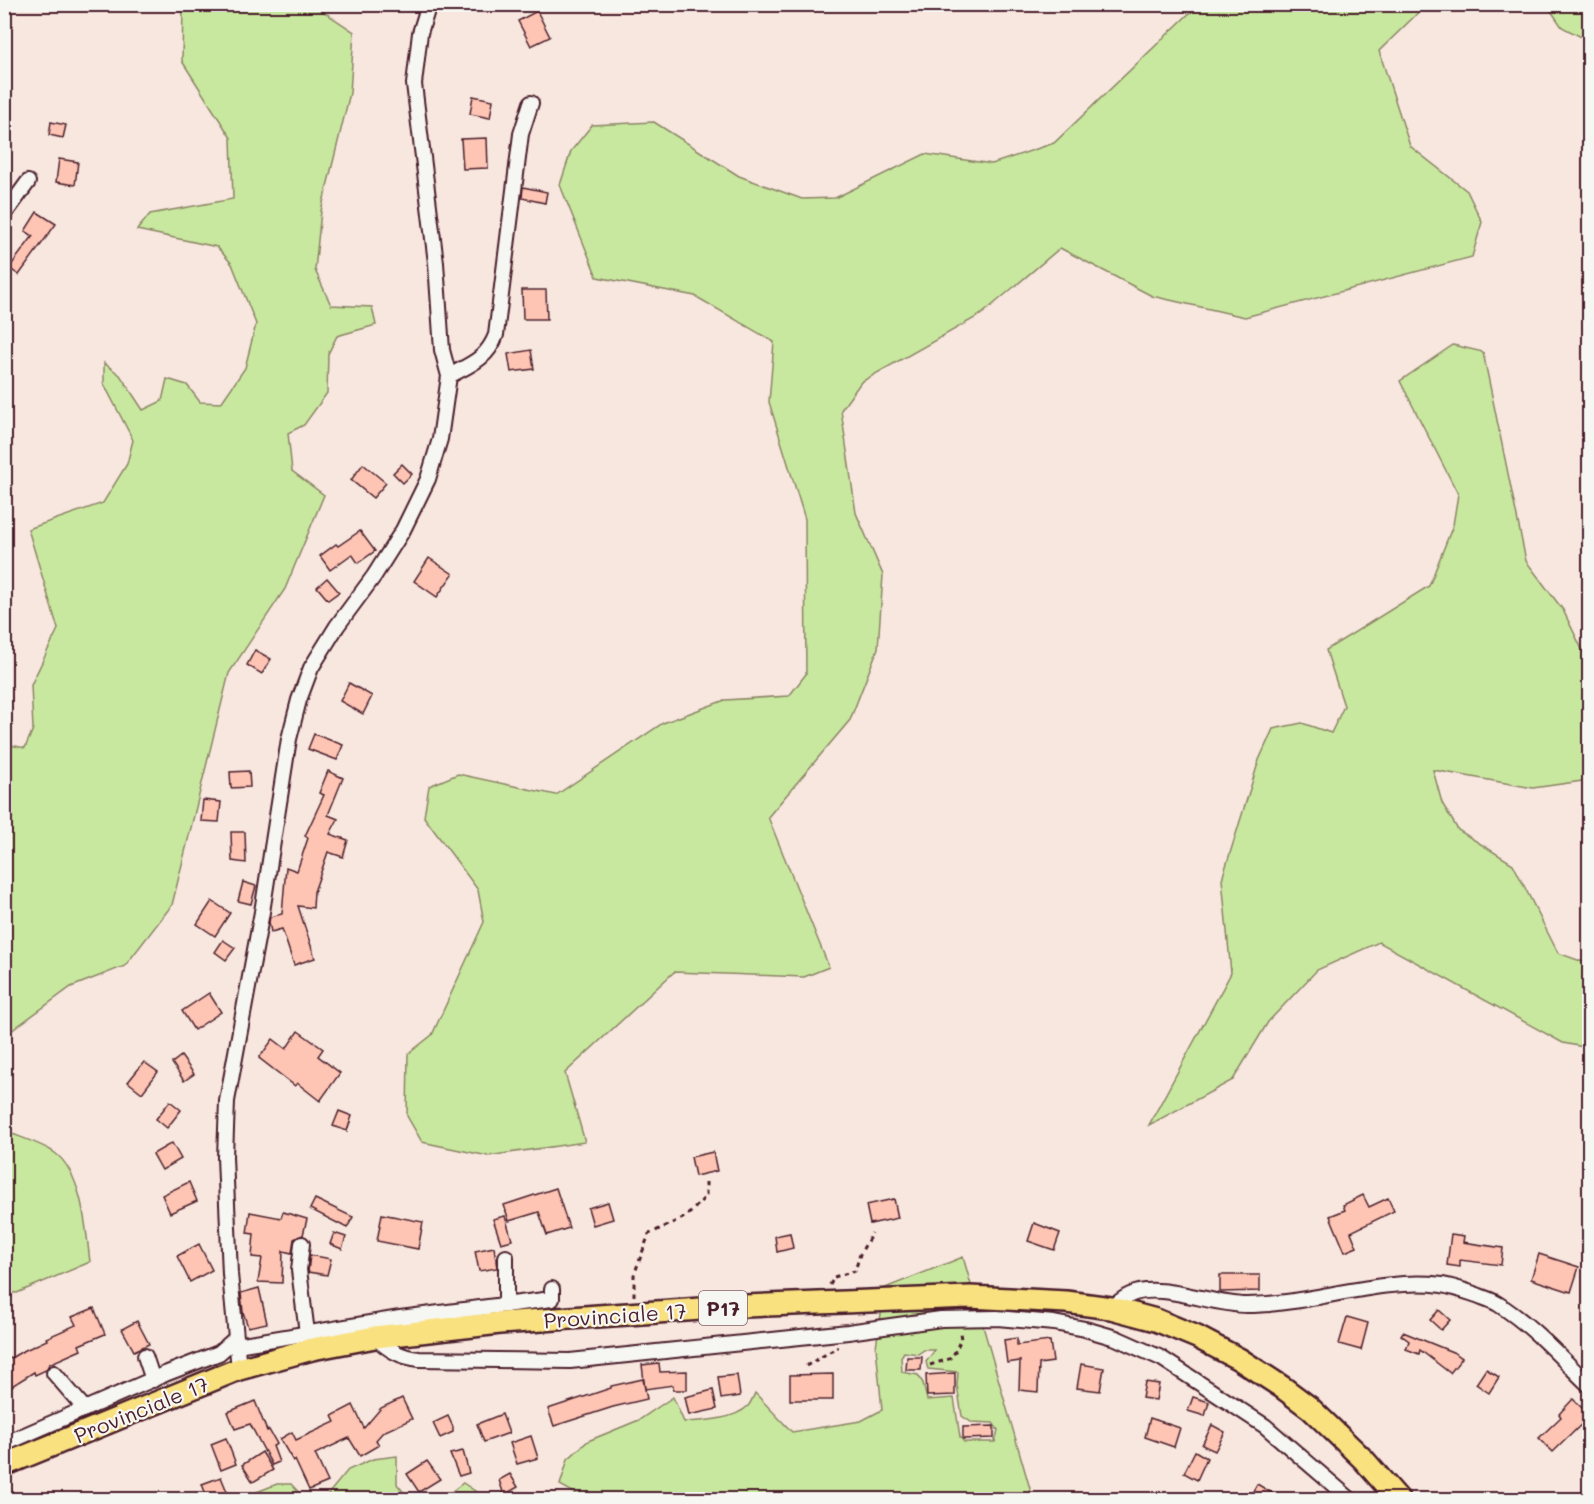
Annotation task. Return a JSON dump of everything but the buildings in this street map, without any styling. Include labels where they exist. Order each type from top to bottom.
[{"type":"main road","name":"Provinciale 17","points":[[4,1465],[239,1369],[312,1349],[375,1337],[500,1323],[633,1314],[825,1302],[970,1297],[1066,1302],[1111,1308],[1156,1320],[1197,1337],[1239,1359],[1282,1387],[1332,1428],[1400,1500]]},
{"type":"street","points":[[239,1369],[225,1157],[227,1101],[262,912],[289,739],[298,700],[311,668],[403,530],[428,479],[440,439],[450,376],[442,350],[435,263],[414,84],[420,33],[429,4]]},
{"type":"street","points":[[450,376],[480,359],[491,348],[496,335],[521,134],[531,102]]},
{"type":"street","points":[[4,215],[28,182]]},
{"type":"street","points":[[302,1244],[299,1270],[307,1333]]},
{"type":"street","points":[[506,1257],[506,1305]]},
{"type":"street","points":[[1111,1308],[1130,1295],[1145,1290],[1159,1290],[1211,1302],[1247,1305],[1304,1300],[1389,1286],[1441,1285],[1495,1302],[1504,1308],[1531,1327],[1590,1386]]},
{"type":"street","points":[[4,1444],[219,1353],[236,1341],[552,1299],[552,1289]]},
{"type":"street","points":[[375,1337],[388,1349],[403,1357],[419,1359],[570,1361],[812,1336],[940,1319],[997,1318],[1054,1323],[1116,1338],[1152,1354],[1265,1426],[1351,1500]]},
{"type":"street","points":[[145,1356],[153,1380]]},
{"type":"street","points":[[54,1372],[85,1409]]},
{"type":"path","points":[[633,1314],[634,1275],[649,1234],[691,1212],[706,1196],[706,1182]]},
{"type":"path","points":[[825,1302],[834,1277],[855,1271],[860,1254],[872,1233]]},
{"type":"path","points":[[930,1365],[952,1358],[961,1339],[960,1319]]},
{"type":"green space","points":[[183,5],[302,5],[321,10],[354,32],[350,93],[321,211],[315,270],[331,305],[372,307],[376,325],[337,336],[328,354],[327,393],[304,425],[288,433],[292,471],[324,495],[285,589],[229,673],[172,905],[125,966],[71,987],[7,1034],[5,1042],[5,744],[25,748],[33,729],[31,685],[58,629],[28,529],[103,503],[127,464],[133,440],[104,384],[104,363],[120,375],[143,410],[162,401],[167,379],[187,385],[200,402],[221,403],[245,368],[256,324],[232,264],[217,247],[137,230],[150,214],[233,199],[231,138],[182,61]]},
{"type":"green space","points":[[1198,5],[1426,5],[1379,51],[1410,146],[1467,191],[1482,222],[1472,257],[1245,317],[1152,296],[1060,248],[982,314],[861,382],[841,410],[856,513],[883,575],[878,648],[850,720],[768,817],[829,967],[804,977],[674,972],[565,1073],[585,1142],[488,1156],[422,1142],[407,1116],[408,1054],[432,1035],[484,922],[478,890],[424,817],[429,786],[458,774],[556,795],[663,723],[725,700],[789,696],[806,674],[805,519],[769,402],[774,342],[695,296],[597,277],[560,185],[571,151],[592,125],[654,122],[739,176],[802,199],[835,198],[925,154],[992,164],[1054,143]]},
{"type":"green space","points":[[1547,5],[1589,5],[1589,41],[1562,27]]},
{"type":"green space","points":[[1453,345],[1483,352],[1526,561],[1563,610],[1589,664],[1589,780],[1533,788],[1433,770],[1442,803],[1458,830],[1513,864],[1558,953],[1589,964],[1589,1048],[1563,1043],[1379,942],[1317,970],[1268,1022],[1233,1080],[1149,1125],[1231,973],[1222,879],[1259,760],[1273,729],[1302,723],[1331,733],[1344,706],[1326,650],[1429,586],[1453,525],[1458,494],[1400,381]]},
{"type":"green space","points":[[5,1131],[55,1153],[72,1174],[82,1203],[90,1262],[17,1293],[5,1292]]},
{"type":"green space","points":[[963,1257],[1033,1499],[587,1500],[560,1485],[568,1459],[588,1441],[639,1420],[673,1397],[684,1422],[718,1419],[735,1414],[748,1406],[755,1393],[792,1432],[861,1421],[882,1410],[876,1347],[885,1288]],"holes":[[[924,1350],[935,1350],[926,1362],[928,1369],[958,1372],[957,1385],[962,1416],[971,1422],[993,1423],[998,1430],[995,1442],[964,1442],[960,1437],[954,1398],[927,1400],[923,1383],[918,1375],[902,1372],[901,1357],[904,1352],[918,1354]]]},
{"type":"green space","points":[[397,1456],[397,1484],[409,1499],[324,1499],[348,1470],[373,1459]]},
{"type":"green space","points":[[463,1483],[487,1499],[442,1499]]},
{"type":"green space","points":[[277,1484],[291,1484],[305,1499],[239,1499]]}]
